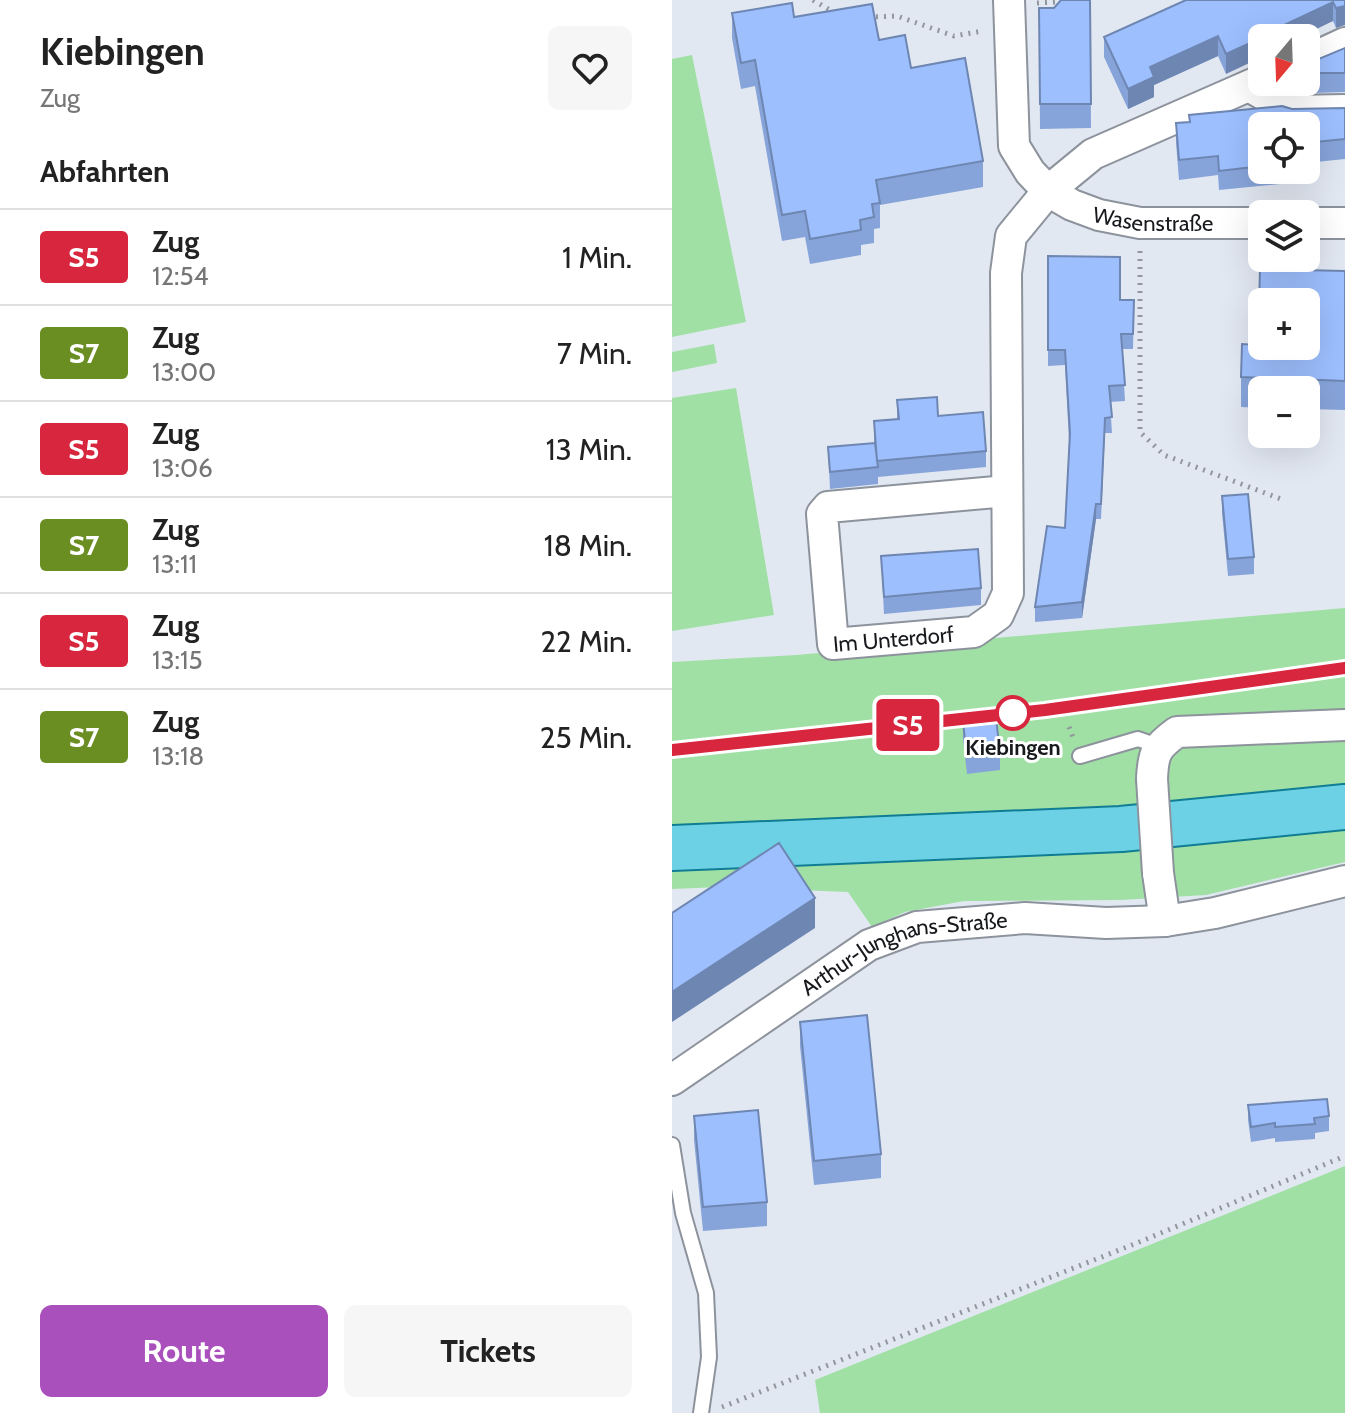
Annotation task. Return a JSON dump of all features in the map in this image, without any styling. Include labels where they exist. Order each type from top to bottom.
[{"type":"main road","points":[[672,848],[1121,829],[1345,807]]},
{"type":"street","points":[[1010,14],[1014,146],[1030,172],[1048,191]]},
{"type":"street","points":[[1320,55],[1345,43]]},
{"type":"street","name":"Im Unterdorf","points":[[1007,491],[828,507],[822,514],[833,644],[974,632],[998,615],[1008,593],[1006,273],[1011,236],[1048,191],[1093,154],[1248,86]]},
{"type":"street","points":[[1273,96],[1292,111],[1345,110]]},
{"type":"street","name":"Wasenstraße","points":[[1048,191],[1072,205],[1099,215],[1140,223],[1248,223]]},
{"type":"street","points":[[1320,223],[1345,223]]},
{"type":"street","points":[[1165,921],[1158,873],[1152,779],[1158,746],[1177,732],[1345,725]]},
{"type":"street","name":"Arthur-Junghans-Straße","points":[[672,1080],[869,945],[917,927],[1025,918],[1106,923],[1165,921],[1215,913],[1345,881]]},
{"type":"lane","points":[[1080,756],[1138,739],[1158,746]]},
{"type":"lane","points":[[672,1145],[683,1213],[706,1293],[709,1357],[701,1413]]},
{"type":"path","points":[[813,0],[843,15]]},
{"type":"path","points":[[867,17],[897,16],[954,36],[1010,14]]},
{"type":"path","points":[[1140,223],[1140,432],[1164,455],[1281,499]]},
{"type":"path","points":[[720,1407],[923,1329],[1345,1156]]},
{"type":"green space","points":[[692,55],[746,322],[672,337],[672,59]]},
{"type":"green space","points":[[714,344],[717,363],[672,372],[672,352]]},
{"type":"green space","points":[[736,388],[774,615],[672,631],[672,398]]},
{"type":"green space","points":[[1345,608],[1345,862],[1206,895],[1121,900],[964,901],[905,912],[872,927],[848,892],[721,887],[672,889],[672,662],[796,655]]},
{"type":"green space","points":[[1345,1166],[1345,1413],[820,1413],[815,1380]]},
{"type":"building","points":[[1061,0],[1090,0],[1091,104],[1040,104],[1039,8],[1054,8]]},
{"type":"building","points":[[1186,0],[1345,0],[1345,6],[1336,8],[1333,2],[1286,24],[1248,24],[1248,44],[1226,54],[1218,36],[1150,67],[1154,77],[1128,89],[1104,37]]},
{"type":"building","points":[[792,3],[794,17],[872,4],[879,40],[905,35],[911,68],[965,58],[983,161],[876,180],[880,203],[872,204],[874,217],[860,220],[861,230],[810,239],[805,211],[782,215],[755,60],[741,63],[732,13]]},
{"type":"building","points":[[1345,48],[1345,73],[1320,73],[1320,58]]},
{"type":"building","points":[[1282,106],[1292,109],[1345,108],[1345,139],[1320,142],[1320,112],[1248,112],[1248,168],[1219,171],[1218,156],[1179,160],[1176,123],[1190,122],[1189,115]]},
{"type":"building","points":[[1048,256],[1120,257],[1120,300],[1134,300],[1133,334],[1121,334],[1125,385],[1109,386],[1112,417],[1105,418],[1101,504],[1096,504],[1082,602],[1035,607],[1047,526],[1065,528],[1070,433],[1065,350],[1048,350]]},
{"type":"building","points":[[1345,271],[1345,381],[1320,380],[1320,376],[1241,377],[1242,344],[1248,344],[1248,360],[1320,360],[1320,288],[1260,288],[1260,272]]},
{"type":"building","points":[[937,397],[938,416],[983,412],[986,451],[877,461],[874,421],[899,419],[897,400]]},
{"type":"building","points":[[875,443],[878,467],[830,472],[828,447]]},
{"type":"building","points":[[1248,494],[1254,557],[1228,559],[1222,496]]},
{"type":"building","points":[[978,549],[981,588],[884,597],[881,556]]},
{"type":"building","points":[[996,718],[1000,753],[967,757],[963,722]]},
{"type":"building","points":[[779,843],[815,898],[672,992],[672,913]]},
{"type":"building","points":[[867,1015],[881,1154],[814,1161],[800,1022]]},
{"type":"building","points":[[1327,1099],[1329,1116],[1314,1118],[1315,1124],[1275,1127],[1275,1123],[1251,1127],[1248,1105]]},
{"type":"building","points":[[758,1110],[767,1202],[703,1207],[694,1116]]},
{"type":"railway","points":[[672,750],[1045,710],[1345,668]]},
{"type":"train","name":"S5","points":[[672,750],[1045,710],[1345,668]]},
{"type":"place","name":"Kiebingen","points":[[1013,713]]}]
